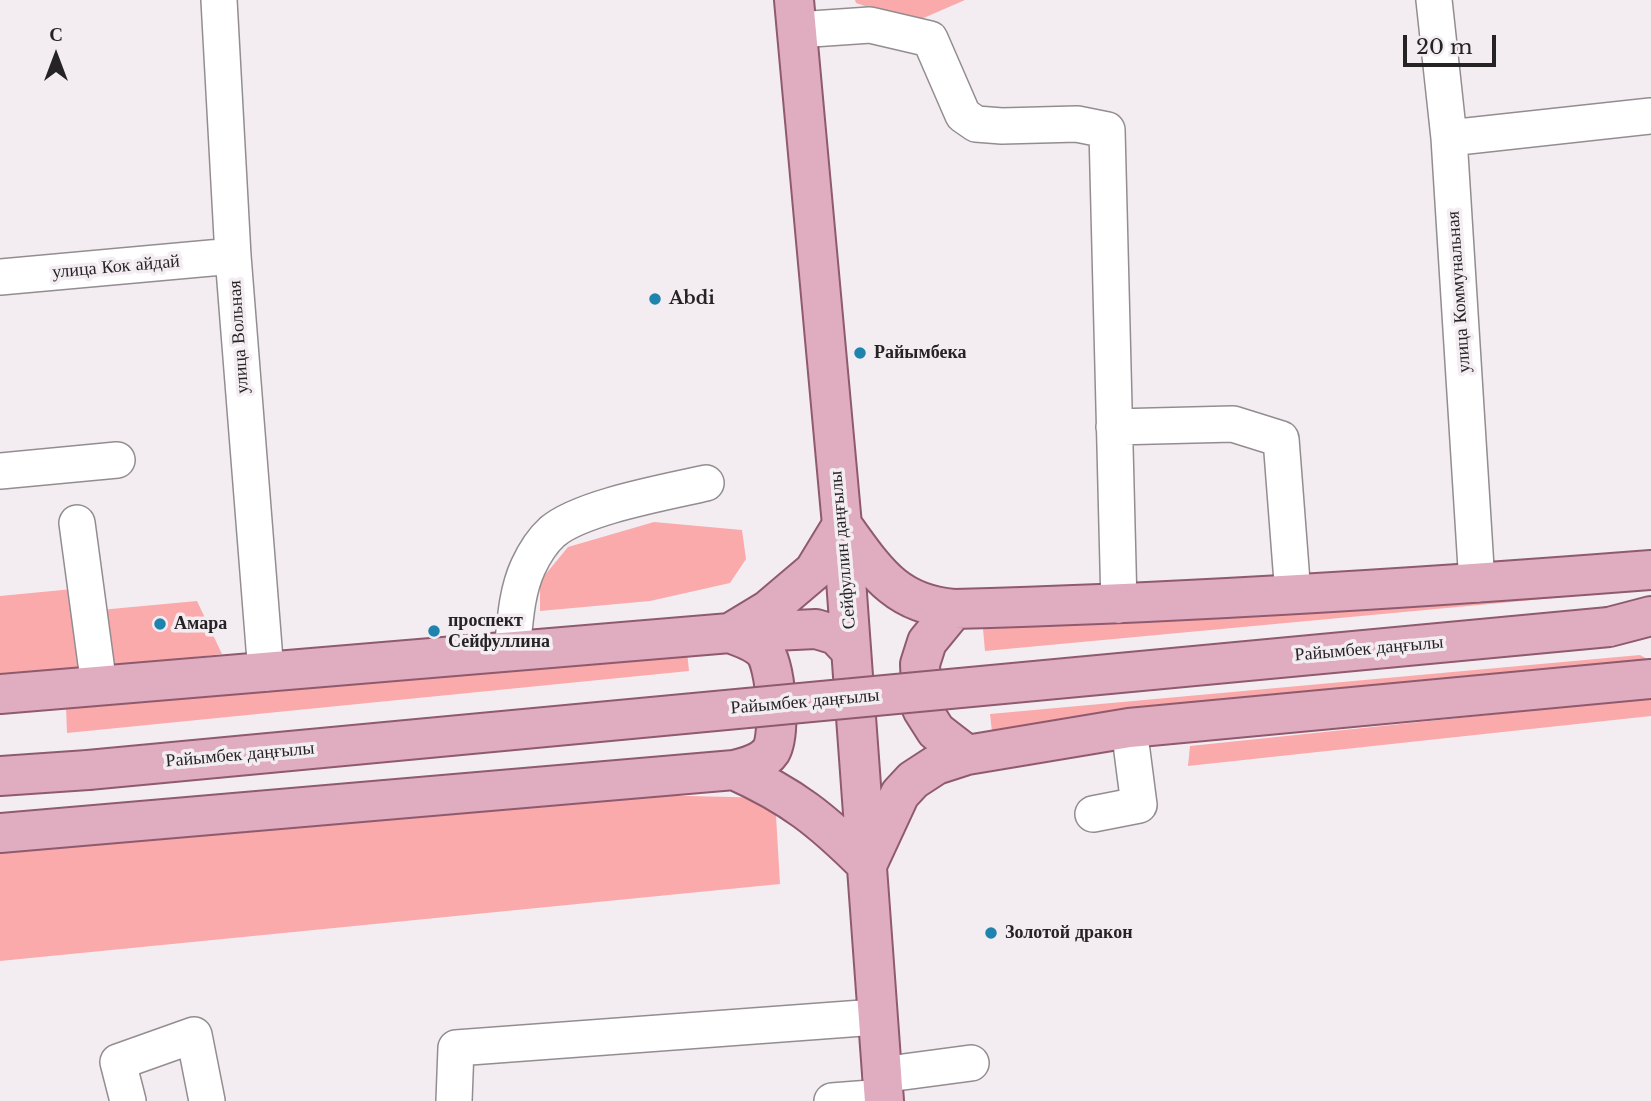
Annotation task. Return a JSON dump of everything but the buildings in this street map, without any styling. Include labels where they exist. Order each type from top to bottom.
[{"type":"main road","name":"Сейфуллин даңғылы","points":[[795,15],[842,525],[883,1091]]},
{"type":"main road","points":[[730,634],[768,610],[814,571],[842,525],[877,573],[898,593],[931,607],[954,609],[1119,605],[1477,584],[1651,570]]},
{"type":"main road","points":[[954,609],[928,642],[919,664],[922,709],[936,731],[967,755]]},
{"type":"main road","name":"Райымбек даңғылы","points":[[1609,627],[1651,616]]},
{"type":"main road","name":"Райымбек даңғылы","points":[[0,776],[1651,625]]},
{"type":"main road","points":[[0,694],[816,629],[836,635],[851,651]]},
{"type":"main road","points":[[0,833],[734,770],[754,765],[771,751],[776,731],[773,671],[765,652],[750,641],[730,634]]},
{"type":"main road","points":[[734,770],[799,803],[830,827],[867,865],[900,794],[913,779],[936,765],[967,755],[1129,728],[1651,679]]},
{"type":"street","name":"улица Вольная","points":[[219,0],[233,256],[265,673]]},
{"type":"street","name":"улица Коммунальная","points":[[1433,0],[1449,138],[1477,584]]},
{"type":"street","points":[[795,15],[870,25],[930,39],[963,115],[976,124],[1077,124],[1107,130],[1119,605]]},
{"type":"street","points":[[1449,138],[1651,116]]},
{"type":"street","name":"улица Кок айдай","points":[[0,277],[233,256]]},
{"type":"street","points":[[1114,427],[1233,424],[1281,439],[1293,595]]},
{"type":"street","points":[[0,471],[117,460]]},
{"type":"street","points":[[512,652],[519,594],[527,569],[538,547],[554,530],[575,517],[706,483]]},
{"type":"street","points":[[77,523],[99,686]]},
{"type":"street","points":[[1093,814],[1139,805],[1129,728]]},
{"type":"street","points":[[454,1101],[456,1048],[876,1017]]},
{"type":"street","points":[[128,1101],[118,1062],[194,1035],[207,1101]]},
{"type":"street","points":[[832,1101],[883,1091],[971,1063]]},
{"type":"shaded area","points":[[855,0],[965,0],[912,23],[856,3]]},
{"type":"shaded area","points":[[654,522],[742,530],[746,559],[730,583],[650,601],[540,611],[540,581],[568,547]]},
{"type":"shaded area","points":[[1614,584],[1608,593],[985,651],[983,629]]},
{"type":"shaded area","points":[[73,589],[83,674],[0,681],[0,596]]},
{"type":"shaded area","points":[[197,601],[222,654],[116,666],[104,656],[100,610]]},
{"type":"shaded area","points":[[687,651],[689,671],[67,733],[66,706]]},
{"type":"shaded area","points":[[1640,655],[1651,661],[992,732],[990,714]]},
{"type":"shaded area","points":[[1651,698],[1651,716],[1188,766],[1190,746]]},
{"type":"shaded area","points":[[645,795],[775,798],[780,884],[0,961],[0,848],[151,840]]},
{"type":"place","name":"Abdi","points":[[655,299]]},
{"type":"place","name":"Райымбека","points":[[860,353]]},
{"type":"place","name":"Амара","points":[[160,624]]},
{"type":"place","name":"проспект Сейфуллина","points":[[434,631]]},
{"type":"place","name":"Золотой дракон","points":[[991,933]]}]
